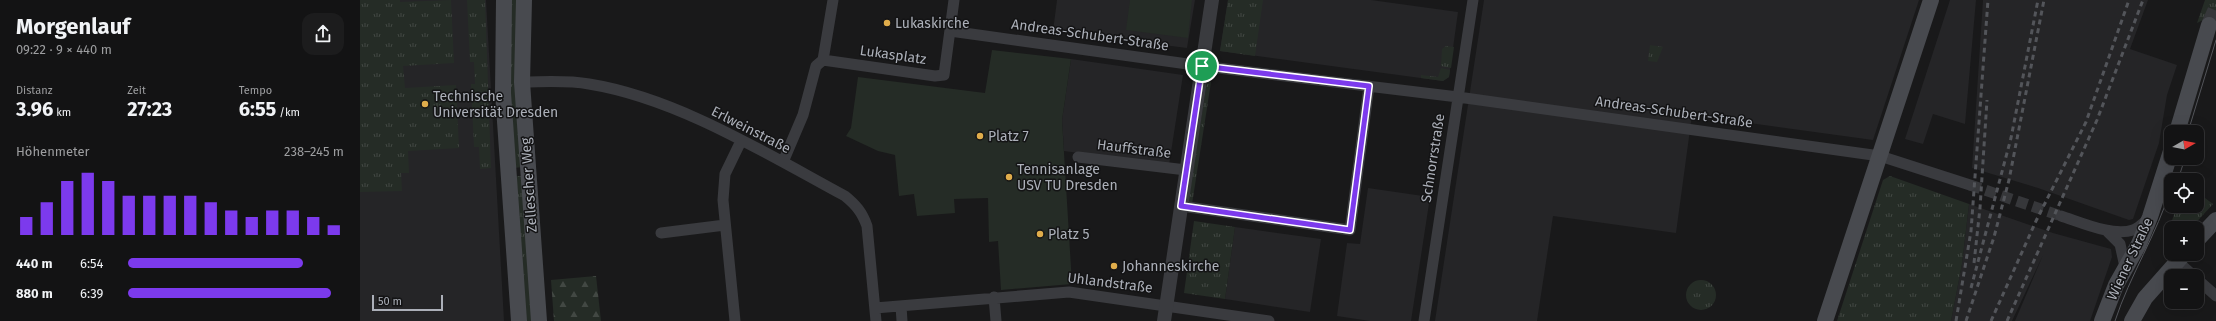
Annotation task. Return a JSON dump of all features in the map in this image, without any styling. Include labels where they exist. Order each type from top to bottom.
[{"type":"main road","name":"Zellescher Weg","points":[[504,0],[503,93],[519,321]]},
{"type":"main road","name":"Zellescher Weg","points":[[524,0],[522,82],[539,321]]},
{"type":"main road","points":[[1825,321],[1931,0]]},
{"type":"main road","points":[[2179,125],[2209,25]]},
{"type":"main road","name":"Wiener Straße","points":[[2102,321],[2116,285],[2139,244],[2150,218],[2167,165]]},
{"type":"main road","points":[[2204,233],[2216,220]]},
{"type":"main road","name":"Wiener Straße","points":[[2132,321],[2149,293],[2178,261]]},
{"type":"street","points":[[783,162],[803,115],[816,66],[823,60],[833,0]]},
{"type":"street","name":"Lukasplatz","points":[[823,60],[907,73],[944,75],[954,0]]},
{"type":"street","points":[[1164,321],[1212,0]]},
{"type":"street","name":"Schnorrstraße","points":[[1424,321],[1473,0]]},
{"type":"street","name":"Andreas-Schubert-Straße","points":[[950,31],[1202,66],[1458,97],[1880,156],[1970,185]]},
{"type":"street","name":"Erlweinstraße","points":[[522,82],[565,81],[611,88],[672,108],[783,162],[845,196],[855,204],[863,214],[870,238],[876,321]]},
{"type":"street","points":[[1181,206],[1350,230],[1369,86]]},
{"type":"street","points":[[735,321],[724,226],[723,200],[725,174],[741,141]]},
{"type":"street","name":"Hauffstraße","points":[[1078,157],[1186,170]]},
{"type":"street","points":[[2061,216],[2106,230],[2132,231],[2150,218]]},
{"type":"street","points":[[661,233],[724,226]]},
{"type":"street","points":[[2106,230],[2120,244],[2126,267]]},
{"type":"street","points":[[2204,285],[2216,296]]},
{"type":"street","name":"Uhlandstraße","points":[[875,308],[1069,292],[1269,321]]},
{"type":"street","points":[[994,297],[996,321]]},
{"type":"street","points":[[901,306],[902,321]]},
{"type":"shaded area","name":"Technische Universität Dresden","points":[[360,0],[486,0],[504,321],[360,321]]},
{"type":"shaded area","points":[[1057,0],[1195,0],[1187,48],[1053,31]]},
{"type":"shaded area","points":[[1228,0],[1371,0],[1458,12],[1449,77],[1443,81],[1220,51]]},
{"type":"shaded area","points":[[1484,0],[1919,0],[1873,140],[1692,115],[1676,233],[1553,216],[1537,321],[1435,321]]},
{"type":"shaded area","points":[[1950,0],[1976,0],[1965,124],[1933,114],[1923,144],[1905,139]]},
{"type":"shaded area","points":[[1983,0],[2148,0],[2130,49],[2177,65],[2167,95],[2159,143],[2133,219],[2129,220],[2038,188],[1972,168]]},
{"type":"shaded area","points":[[1071,59],[1183,75],[1169,165],[1064,151],[1062,120]]},
{"type":"shaded area","points":[[1368,188],[1430,197],[1411,321],[1370,321],[1337,316],[1347,243],[1360,244]]},
{"type":"shaded area","points":[[1969,204],[2053,233],[2111,249],[2112,257],[2090,321],[2015,321],[2043,255],[2012,321],[1951,321],[1962,264]]},
{"type":"shaded area","points":[[1235,227],[1321,239],[1310,312],[1225,299]]},
{"type":"green space","points":[[360,0],[400,0],[400,2],[451,0],[454,63],[403,66],[405,88],[456,85],[459,148],[408,151],[409,173],[401,173],[402,191],[360,192]]},
{"type":"green space","points":[[467,0],[485,0],[491,168],[480,169],[479,147],[474,147],[471,84],[475,84],[474,62],[470,62]]},
{"type":"green space","points":[[510,0],[519,0],[523,167],[513,168],[508,64]]},
{"type":"green space","points":[[1130,0],[1192,0],[1188,38],[1126,30]]},
{"type":"green space","points":[[1228,0],[1263,0],[1255,56],[1220,51]]},
{"type":"green space","points":[[2205,0],[2216,0],[2216,24],[2203,20],[2197,23]]},
{"type":"green space","points":[[1650,45],[1663,47],[1657,62],[1648,61]]},
{"type":"green space","points":[[1446,46],[1454,47],[1451,68],[1441,66],[1442,49]]},
{"type":"green space","name":"Tennisanlage USV TU Dresden","points":[[992,50],[1071,59],[1062,120],[1072,284],[1001,290],[998,241],[989,242],[988,198],[954,199],[955,213],[917,216],[914,194],[899,196],[895,155],[878,151],[846,136],[851,128],[858,77],[985,93]]},
{"type":"green space","points":[[1441,68],[1450,70],[1449,77],[1443,81],[1421,78],[1421,75],[1438,77]]},
{"type":"green space","points":[[1207,81],[1211,82],[1192,204],[1188,204]]},
{"type":"green space","points":[[514,176],[524,176],[534,321],[524,321]]},
{"type":"green space","points":[[1890,176],[1969,204],[1962,264],[1951,321],[1837,321],[1883,180]]},
{"type":"green space","points":[[2204,197],[2213,204],[2197,221],[2172,221],[2175,213],[2204,213]]},
{"type":"green space","points":[[1194,221],[1235,227],[1225,299],[1184,293]]},
{"type":"green space","points":[[596,276],[601,321],[554,321],[551,280]]},
{"type":"green space","points":[[1701,280],[1712,284],[1716,295],[1712,306],[1701,310],[1690,306],[1686,295],[1690,284]]},
{"type":"tunnel","points":[[2209,25],[2216,9]]},
{"type":"tunnel","points":[[1970,185],[2061,216]]},
{"type":"tram line","points":[[2190,125],[2216,40]]},
{"type":"tram line","points":[[2180,173],[2183,165]]},
{"type":"tram line","points":[[2115,321],[2128,287],[2164,207]]},
{"type":"railway","points":[[1956,321],[1971,231],[1988,0]]},
{"type":"railway","points":[[1971,288],[2011,138],[2038,0]]},
{"type":"railway","points":[[1966,321],[1994,237],[2009,180],[2044,0]]},
{"type":"railway","points":[[1991,321],[2036,221],[2086,122],[2129,0]]},
{"type":"railway","points":[[2007,321],[2097,120],[2143,0]]},
{"type":"railway","points":[[1974,263],[1980,208],[1987,100]]},
{"type":"place","name":"Lukaskirche","points":[[887,23]]},
{"type":"place","name":"Technische Universität Dresden","points":[[425,104]]},
{"type":"place","name":"Platz 7","points":[[980,136]]},
{"type":"place","name":"Tennisanlage USV TU Dresden","points":[[1009,177]]},
{"type":"place","name":"Platz 5","points":[[1040,234]]},
{"type":"place","name":"Johanneskirche","points":[[1114,266]]},
{"type":"route","points":[[1202,66],[1369,86],[1350,230],[1181,206],[1202,66]]}]
